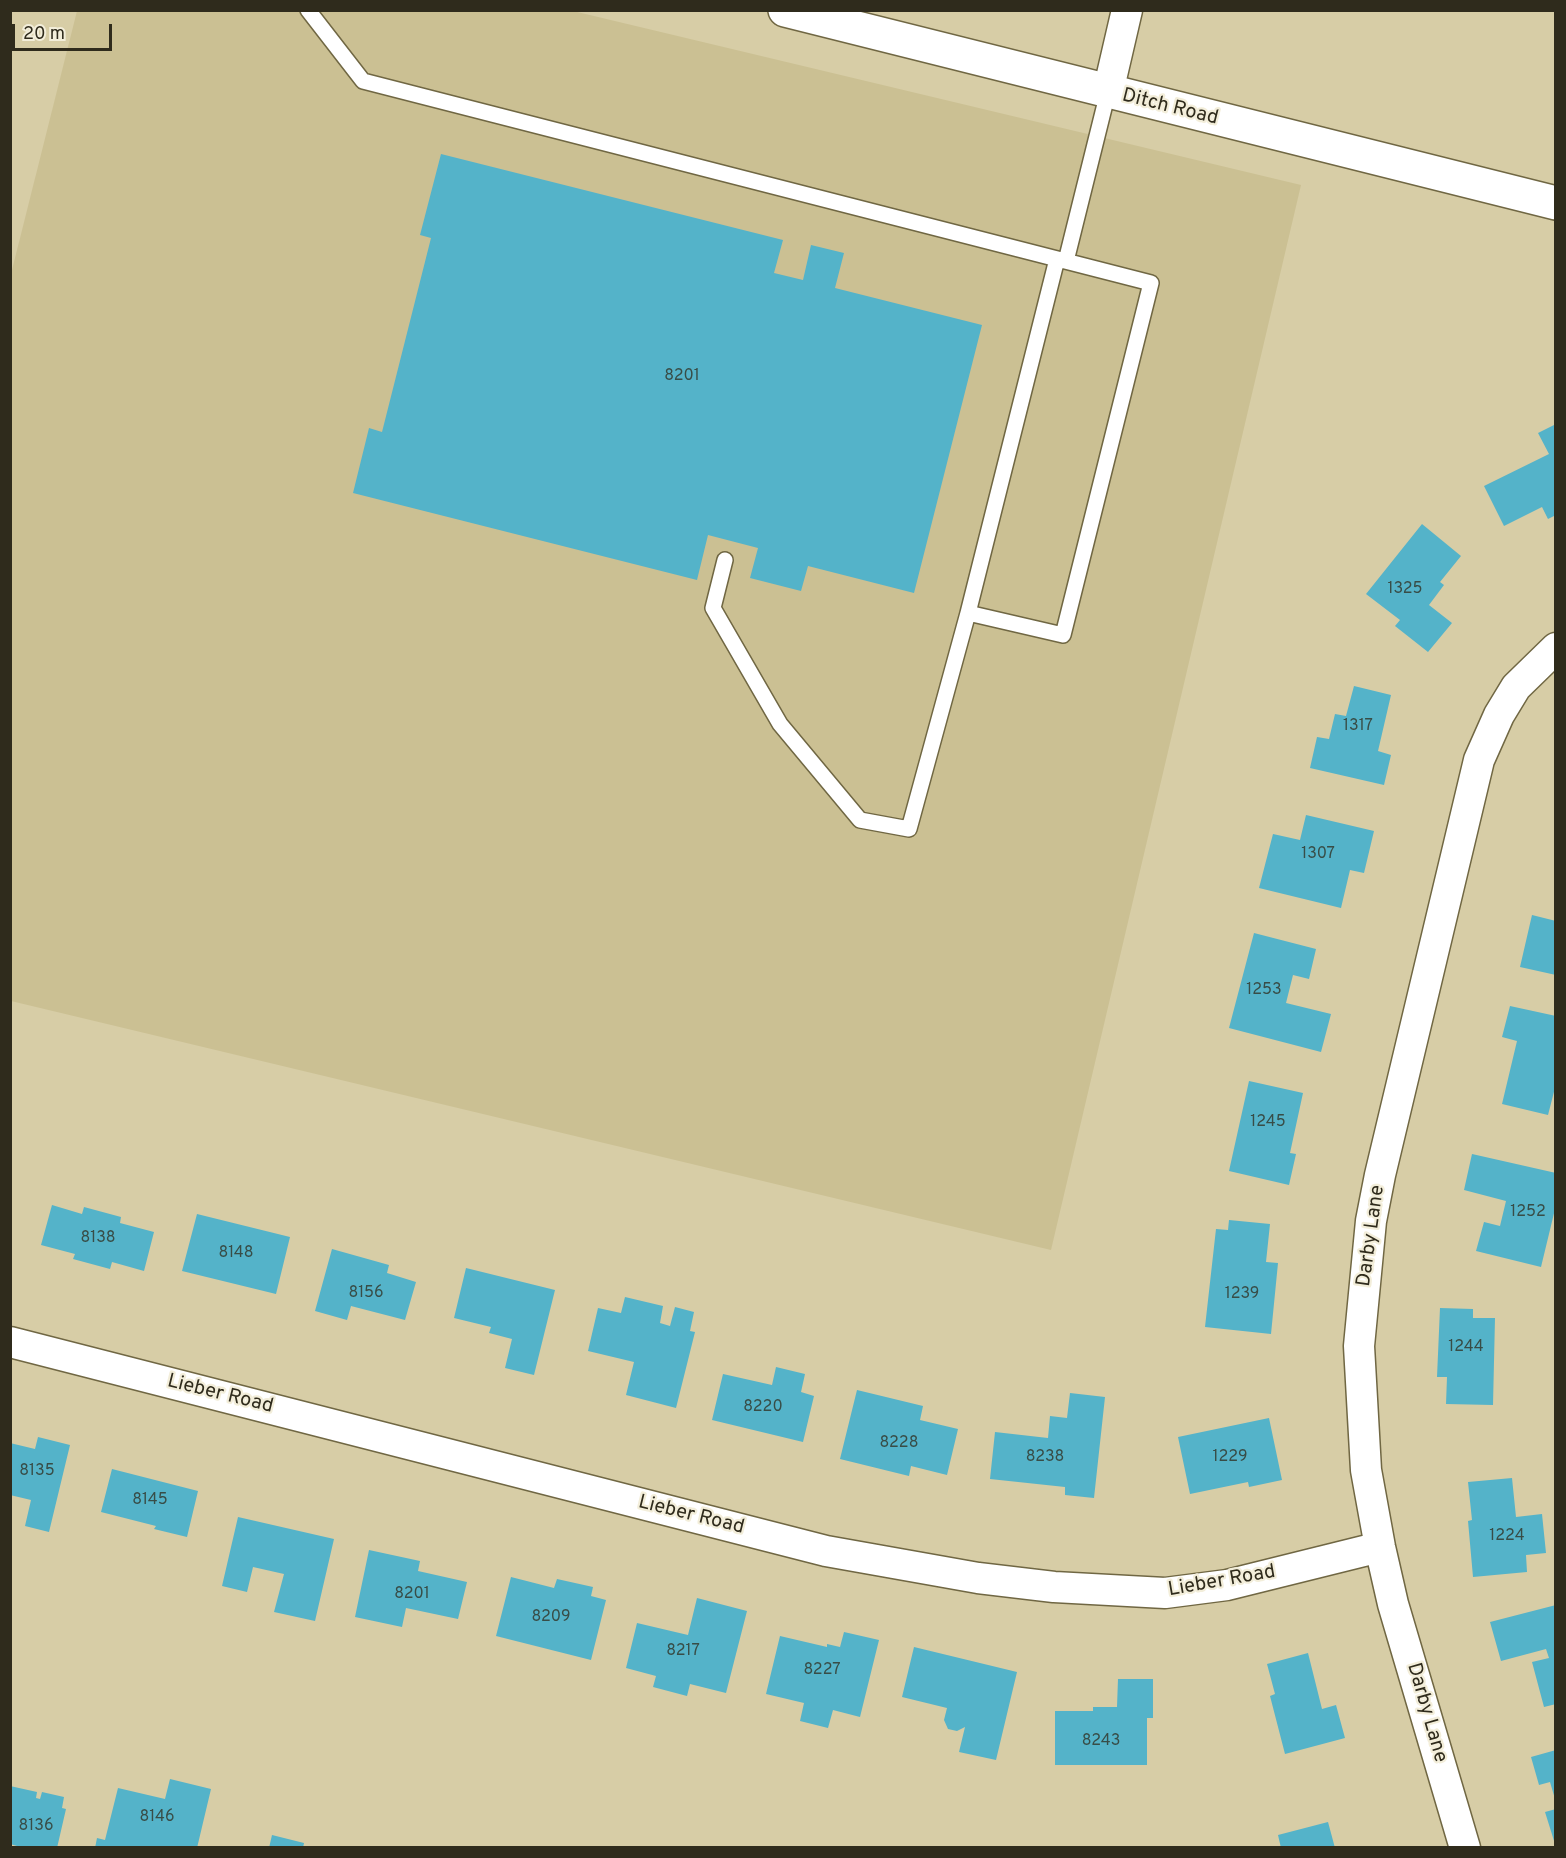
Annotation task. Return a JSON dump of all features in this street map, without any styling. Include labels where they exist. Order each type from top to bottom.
[{"type":"main road","name":"Ditch Road","points":[[785,10],[1556,203]]},
{"type":"street","points":[[1108,92],[1128,10]]},
{"type":"street","name":"Darby Lane","points":[[1465,1848],[1394,1604],[1380,1547],[1366,1470],[1359,1346],[1371,1221],[1479,760],[1499,715],[1516,687],[1556,648]]},
{"type":"street","name":"Lieber Road","points":[[10,1342],[826,1551],[978,1578],[1077,1589],[1165,1593],[1227,1585],[1380,1547]]},
{"type":"lane","points":[[308,10],[363,81],[1150,283],[1063,635],[968,613]]},
{"type":"lane","points":[[725,560],[713,608],[780,724],[860,820],[909,829],[1108,92]]},
{"type":"shaded area","points":[[77,11],[573,11],[1301,185],[1051,1250],[11,1001],[11,274]]},
{"type":"building","points":[[441,154],[783,240],[774,273],[803,280],[811,245],[844,253],[835,288],[982,325],[914,593],[808,566],[801,591],[750,578],[758,548],[708,535],[697,580],[353,493],[369,428],[382,432],[431,238],[420,235]]},
{"type":"building","points":[[1556,424],[1556,515],[1548,519],[1542,507],[1504,526],[1484,486],[1549,454],[1538,433]]},
{"type":"building","points":[[1422,524],[1461,556],[1440,582],[1444,585],[1429,605],[1452,623],[1428,652],[1395,626],[1400,620],[1366,594]]},
{"type":"building","points":[[1354,686],[1391,695],[1378,751],[1391,755],[1384,785],[1310,768],[1317,737],[1329,739],[1335,714],[1346,716]]},
{"type":"building","points":[[1306,815],[1374,831],[1364,873],[1350,870],[1341,908],[1259,888],[1273,834],[1300,840]]},
{"type":"building","points":[[1532,915],[1556,921],[1556,975],[1520,967]]},
{"type":"building","points":[[1254,933],[1316,949],[1309,979],[1293,975],[1286,1003],[1331,1014],[1321,1052],[1229,1028]]},
{"type":"building","points":[[1510,1006],[1556,1016],[1556,1084],[1548,1115],[1502,1104],[1517,1041],[1502,1037]]},
{"type":"building","points":[[1249,1081],[1303,1093],[1290,1153],[1296,1154],[1289,1185],[1229,1171]]},
{"type":"building","points":[[1472,1154],[1556,1173],[1556,1205],[1541,1267],[1476,1251],[1484,1222],[1500,1226],[1506,1201],[1464,1190]]},
{"type":"building","points":[[52,1205],[82,1214],[84,1207],[121,1217],[120,1223],[154,1232],[144,1271],[112,1262],[110,1269],[73,1259],[75,1254],[41,1245]]},
{"type":"building","points":[[197,1214],[290,1237],[276,1294],[182,1271]]},
{"type":"building","points":[[1229,1220],[1270,1224],[1266,1262],[1278,1263],[1271,1334],[1205,1327],[1216,1229],[1228,1230]]},
{"type":"building","points":[[332,1249],[389,1265],[387,1273],[416,1282],[405,1320],[351,1306],[347,1320],[315,1311]]},
{"type":"building","points":[[466,1268],[555,1290],[534,1375],[505,1368],[512,1339],[489,1333],[491,1327],[454,1318]]},
{"type":"building","points":[[625,1297],[663,1306],[660,1323],[670,1326],[675,1307],[694,1312],[690,1331],[695,1332],[676,1408],[626,1395],[634,1362],[588,1351],[598,1308],[621,1313]]},
{"type":"building","points":[[1440,1308],[1473,1309],[1473,1318],[1495,1318],[1493,1405],[1446,1404],[1447,1377],[1437,1377]]},
{"type":"building","points":[[776,1367],[805,1374],[801,1392],[814,1396],[803,1442],[712,1420],[723,1374],[772,1385]]},
{"type":"building","points":[[857,1390],[923,1406],[920,1420],[958,1429],[947,1475],[911,1466],[909,1476],[840,1459]]},
{"type":"building","points":[[1070,1393],[1105,1397],[1094,1498],[1065,1495],[1065,1487],[990,1479],[995,1432],[1048,1438],[1050,1416],[1067,1418]]},
{"type":"building","points":[[1269,1418],[1282,1480],[1249,1487],[1248,1482],[1190,1494],[1178,1437]]},
{"type":"building","points":[[38,1437],[70,1445],[49,1532],[25,1526],[31,1500],[10,1495],[10,1443],[35,1449]]},
{"type":"building","points":[[112,1469],[198,1491],[187,1537],[154,1529],[156,1526],[101,1512]]},
{"type":"building","points":[[1512,1478],[1516,1517],[1542,1514],[1546,1553],[1526,1555],[1527,1572],[1473,1577],[1468,1521],[1472,1520],[1468,1482]]},
{"type":"building","points":[[238,1517],[334,1539],[315,1621],[274,1612],[284,1574],[253,1567],[247,1592],[222,1586]]},
{"type":"building","points":[[369,1550],[420,1561],[418,1571],[467,1582],[458,1619],[406,1608],[402,1627],[355,1617]]},
{"type":"building","points":[[511,1577],[554,1588],[557,1579],[593,1587],[591,1596],[606,1600],[591,1660],[496,1636]]},
{"type":"building","points":[[697,1598],[747,1611],[726,1693],[690,1684],[687,1696],[653,1687],[656,1676],[626,1668],[637,1623],[688,1635]]},
{"type":"building","points":[[1556,1605],[1556,1704],[1544,1707],[1532,1662],[1549,1658],[1546,1649],[1501,1661],[1490,1622]]},
{"type":"building","points":[[844,1632],[879,1640],[860,1717],[833,1710],[828,1728],[800,1721],[804,1703],[766,1694],[780,1636],[827,1647],[827,1644],[840,1647]]},
{"type":"building","points":[[914,1647],[1017,1672],[996,1760],[959,1752],[965,1727],[957,1731],[948,1729],[944,1720],[947,1708],[902,1697]]},
{"type":"building","points":[[1308,1653],[1322,1709],[1336,1705],[1345,1738],[1285,1754],[1270,1696],[1275,1694],[1267,1664]]},
{"type":"building","points":[[1118,1679],[1153,1679],[1153,1718],[1147,1718],[1147,1765],[1055,1765],[1055,1711],[1093,1711],[1093,1707],[1117,1707]]},
{"type":"building","points":[[1556,1750],[1555,1799],[1550,1782],[1539,1785],[1531,1757]]},
{"type":"building","points":[[170,1779],[211,1789],[197,1848],[95,1848],[97,1838],[105,1840],[118,1788],[165,1799]]},
{"type":"building","points":[[10,1786],[37,1792],[36,1798],[40,1799],[42,1792],[64,1797],[62,1808],[66,1809],[57,1848],[24,1848],[10,1844]]},
{"type":"building","points":[[1556,1809],[1556,1844],[1555,1844],[1545,1812]]},
{"type":"building","points":[[1328,1822],[1335,1848],[1281,1848],[1278,1835]]},
{"type":"building","points":[[272,1835],[304,1843],[303,1848],[269,1848]]}]
